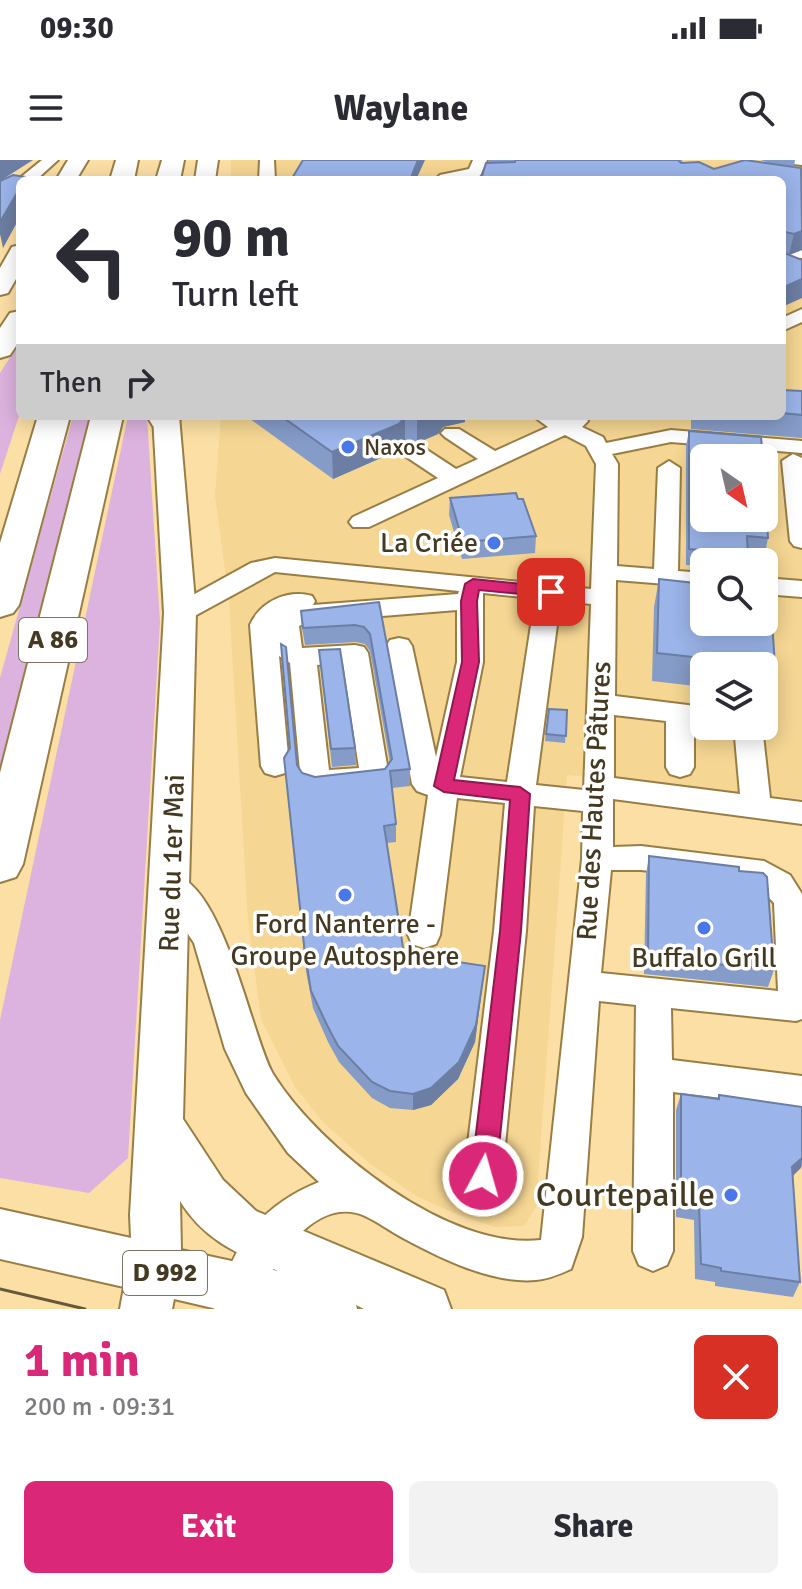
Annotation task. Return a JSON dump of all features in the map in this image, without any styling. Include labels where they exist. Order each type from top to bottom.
[{"type":"highway","points":[[0,349],[16,325]]},
{"type":"highway","name":"A 86","points":[[0,605],[53,420]]},
{"type":"highway","name":"A 86","points":[[0,864],[106,420]]},
{"type":"main road","points":[[0,288],[16,259]]},
{"type":"main road","name":"Rue du 1er Mai","points":[[143,1280],[155,1215],[161,1127],[180,613],[164,420]]},
{"type":"main road","points":[[161,1127],[197,1185],[224,1218],[265,1242],[425,1309]]},
{"type":"main road","name":"D 992","points":[[0,1234],[143,1280],[237,1299],[331,1309]]},
{"type":"street","points":[[31,176],[51,160]]},
{"type":"street","points":[[460,176],[475,173],[480,160]]},
{"type":"street","points":[[790,160],[802,161]]},
{"type":"street","points":[[553,420],[583,433],[601,450],[671,436],[797,454],[802,541]]},
{"type":"street","points":[[361,522],[580,420]]},
{"type":"street","points":[[452,433],[494,460]]},
{"type":"street","name":"Rue des Hautes Pâtures","points":[[367,1197],[392,1213],[461,1245],[514,1258],[544,1261],[557,1255],[562,1237],[597,859],[607,464],[601,450]]},
{"type":"street","points":[[413,451],[454,478]]},
{"type":"street","points":[[666,577],[669,468]]},
{"type":"street","points":[[180,613],[260,568],[275,565],[388,575],[471,592]]},
{"type":"street","points":[[275,766],[263,625],[265,618],[287,604],[384,594],[388,575]]},
{"type":"street","points":[[303,658],[316,782],[375,777],[355,653],[303,658],[290,653],[285,624],[296,616],[471,592],[603,585],[666,577],[690,579]]},
{"type":"street","points":[[778,587],[802,589]]},
{"type":"street","points":[[424,935],[444,786],[470,662],[471,592]]},
{"type":"street","points":[[483,1176],[510,931],[520,794],[544,625]]},
{"type":"street","points":[[399,646],[427,784],[520,794],[600,794],[756,806],[802,813]]},
{"type":"street","points":[[601,704],[690,714]]},
{"type":"street","points":[[680,767],[690,723]]},
{"type":"street","points":[[749,740],[756,806]]},
{"type":"street","points":[[583,985],[799,1008],[790,901],[779,884],[764,873],[641,858],[597,859]]},
{"type":"street","points":[[171,885],[196,917],[209,941],[243,1049],[264,1092],[319,1156],[367,1197]]},
{"type":"street","points":[[653,992],[653,1251]]},
{"type":"street","points":[[655,1074],[802,1092]]},
{"type":"street","points":[[237,1299],[265,1242],[285,1222],[319,1200],[344,1194],[367,1197]]},
{"type":"shaded area","points":[[231,160],[802,160],[802,799],[567,775],[536,1207],[524,1226],[495,1227],[454,1213],[416,1196],[369,1163],[323,1122],[295,1087],[261,1019],[248,920],[229,600],[215,495],[221,420],[786,420],[786,176],[231,176]]},
{"type":"shaded area","points":[[16,348],[18,420],[0,474],[0,373]]},
{"type":"shaded area","points":[[72,420],[91,420],[0,777],[0,678]]},
{"type":"shaded area","points":[[127,420],[147,420],[160,622],[128,1158],[89,1193],[0,1178],[0,1020]]},
{"type":"building","points":[[303,160],[418,160],[412,176],[293,176]]},
{"type":"building","points":[[678,160],[681,163],[699,162],[714,169],[745,160],[801,168],[802,231],[786,232],[786,176],[482,176],[486,163]]},
{"type":"building","points":[[13,175],[20,176],[16,176],[16,195],[0,222],[0,181]]},
{"type":"building","points":[[786,254],[802,260],[802,279],[786,286]]},
{"type":"building","points":[[786,390],[802,391],[802,415],[786,413]]},
{"type":"building","points":[[287,420],[402,420],[399,424],[332,452]]},
{"type":"building","points":[[689,431],[761,437],[762,444],[690,444],[690,532],[768,532],[768,538],[747,536],[748,548],[689,549]]},
{"type":"building","points":[[516,493],[518,499],[523,499],[536,536],[463,542],[450,498]]},
{"type":"building","points":[[659,579],[690,582],[690,636],[773,636],[774,652],[690,652],[690,657],[657,653]]},
{"type":"building","name":"Ford Nanterre - Groupe Autosphere","points":[[379,602],[410,769],[390,771],[396,824],[384,826],[404,954],[485,966],[476,1025],[459,1062],[431,1088],[413,1094],[390,1091],[372,1082],[338,1046],[311,991],[284,758],[290,748],[281,644],[286,647],[297,765],[302,773],[315,777],[385,769],[392,759],[370,634],[364,627],[355,625],[303,628],[301,611]]},
{"type":"building","points":[[340,649],[355,748],[331,749],[319,650]]},
{"type":"building","points":[[549,709],[567,710],[566,736],[546,734]]},
{"type":"building","name":"Buffalo Grill","points":[[649,856],[763,873],[767,877],[774,970],[648,957]]},
{"type":"building","name":"Courtepaille","points":[[681,1094],[719,1099],[719,1095],[802,1107],[802,1158],[792,1167],[800,1282],[721,1271],[721,1268],[701,1264],[699,1204],[681,1202]]},
{"type":"tram line","points":[[0,1289],[85,1309]]},
{"type":"place","name":"Naxos","points":[[348,447]]},
{"type":"place","name":"La Criée","points":[[494,543]]},
{"type":"place","name":"Ford Nanterre - Groupe Autosphere","points":[[345,895]]},
{"type":"place","name":"Buffalo Grill","points":[[704,928]]},
{"type":"place","name":"Courtepaille","points":[[731,1195]]},
{"type":"route","points":[[483,1176],[510,931],[520,794],[444,786],[470,662],[469,601],[473,584],[551,592]]}]
